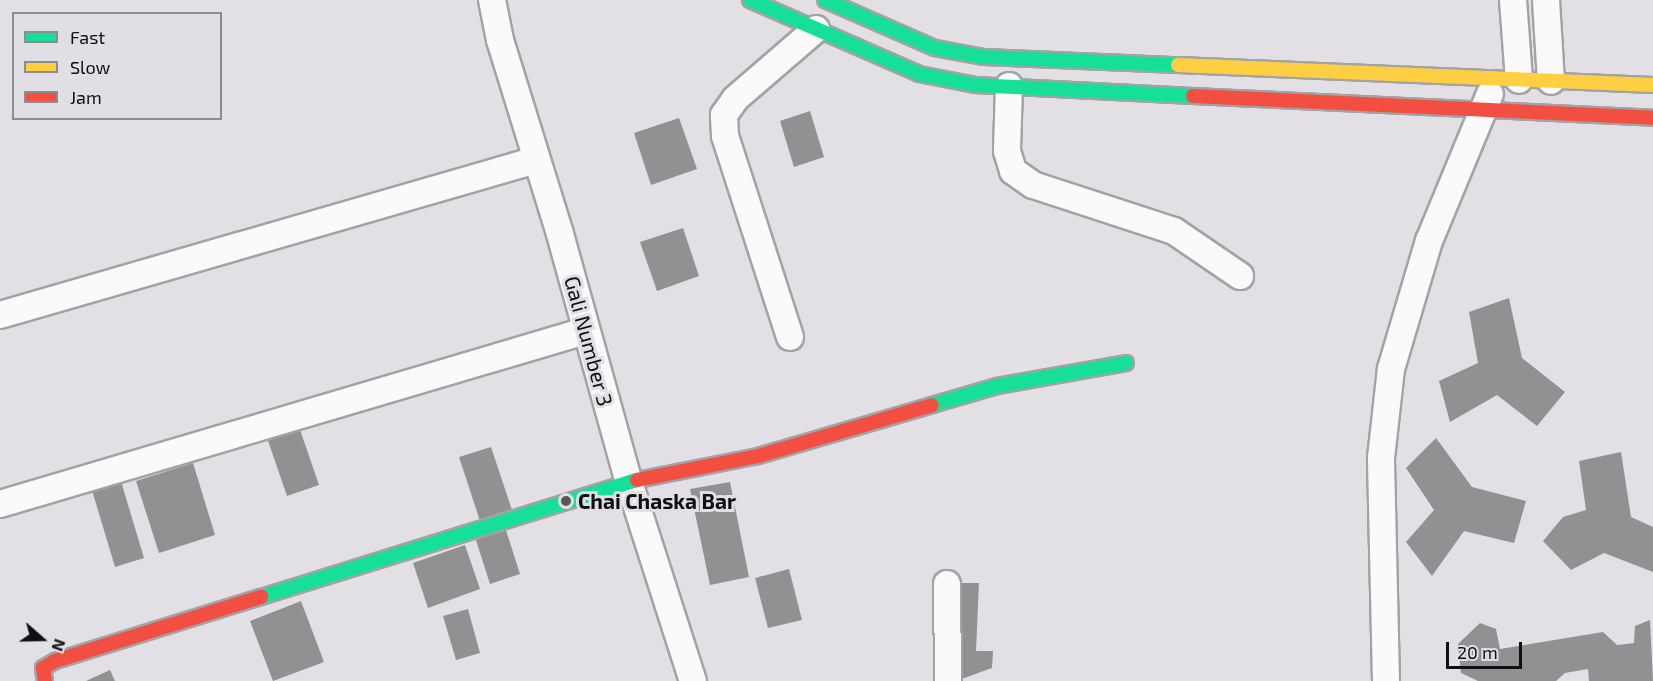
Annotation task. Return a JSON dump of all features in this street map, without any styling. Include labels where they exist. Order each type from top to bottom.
[{"type":"street","name":"Gali Number 3","points":[[492,0],[629,482],[693,681]]},
{"type":"street","points":[[750,0],[919,74],[975,85],[1653,118]]},
{"type":"street","points":[[825,0],[935,48],[984,57],[1653,85]]},
{"type":"street","points":[[1386,681],[1381,458],[1391,369],[1429,241],[1481,109],[1509,79],[1513,0]]},
{"type":"street","points":[[1546,0],[1551,81]]},
{"type":"street","points":[[790,337],[725,136],[724,115],[735,99],[816,29]]},
{"type":"street","points":[[1009,86],[1007,151],[1013,171],[1033,185],[1174,231],[1240,276]]},
{"type":"street","points":[[0,315],[536,160]]},
{"type":"street","points":[[0,504],[585,331]]},
{"type":"street","points":[[45,681],[44,668],[55,660],[629,482],[758,456],[997,386],[1126,363]]},
{"type":"street","points":[[947,584],[948,681]]},
{"type":"building","points":[[810,111],[824,157],[794,167],[780,121]]},
{"type":"building","points":[[679,118],[697,169],[651,185],[634,133]]},
{"type":"building","points":[[683,228],[699,276],[657,291],[640,242]]},
{"type":"building","points":[[1509,298],[1522,358],[1565,392],[1537,426],[1497,395],[1450,422],[1439,381],[1478,363],[1469,312]]},
{"type":"building","points":[[297,421],[319,485],[287,496],[265,432]]},
{"type":"building","points":[[1436,438],[1472,487],[1526,501],[1514,543],[1464,531],[1432,576],[1406,542],[1434,510],[1406,468]]},
{"type":"building","points":[[491,447],[512,510],[480,521],[459,457]]},
{"type":"building","points":[[1621,452],[1631,517],[1653,527],[1653,572],[1604,553],[1571,570],[1543,541],[1563,517],[1586,510],[1579,461]]},
{"type":"building","points":[[193,463],[215,535],[159,553],[136,481]]},
{"type":"building","points":[[120,478],[144,558],[115,567],[91,487]]},
{"type":"building","points":[[730,482],[749,577],[710,585],[690,489]]},
{"type":"building","points":[[504,524],[520,574],[490,584],[474,534]]},
{"type":"building","points":[[465,545],[480,589],[428,608],[413,563]]},
{"type":"building","points":[[789,569],[802,620],[768,628],[755,578]]},
{"type":"building","points":[[956,583],[979,583],[976,651],[993,651],[992,668],[956,681]]},
{"type":"building","points":[[301,601],[324,662],[273,681],[250,621]]},
{"type":"building","points":[[468,609],[480,653],[456,660],[443,616]]},
{"type":"building","points":[[1650,620],[1653,681],[1589,681],[1588,669],[1565,673],[1556,681],[1478,681],[1461,673],[1458,644],[1480,623],[1496,629],[1500,649],[1603,632],[1617,645],[1634,643],[1635,626]]},
{"type":"building","points":[[110,670],[115,681],[86,681]]},
{"type":"traffic: fast","points":[[750,0],[919,74],[975,85],[1193,96]]},
{"type":"traffic: fast","points":[[825,0],[935,48],[984,57],[1178,65]]},
{"type":"traffic: fast","points":[[932,405],[997,386],[1126,363]]},
{"type":"traffic: fast","points":[[261,597],[637,480]]},
{"type":"traffic: slow","points":[[1178,65],[1653,85]]},
{"type":"traffic: jam","points":[[1193,96],[1653,118]]},
{"type":"traffic: jam","points":[[637,480],[758,456],[932,405]]},
{"type":"traffic: jam","points":[[45,681],[43,668],[55,661],[261,597]]},
{"type":"place","name":"Chai Chaska Bar","points":[[566,501]]}]
